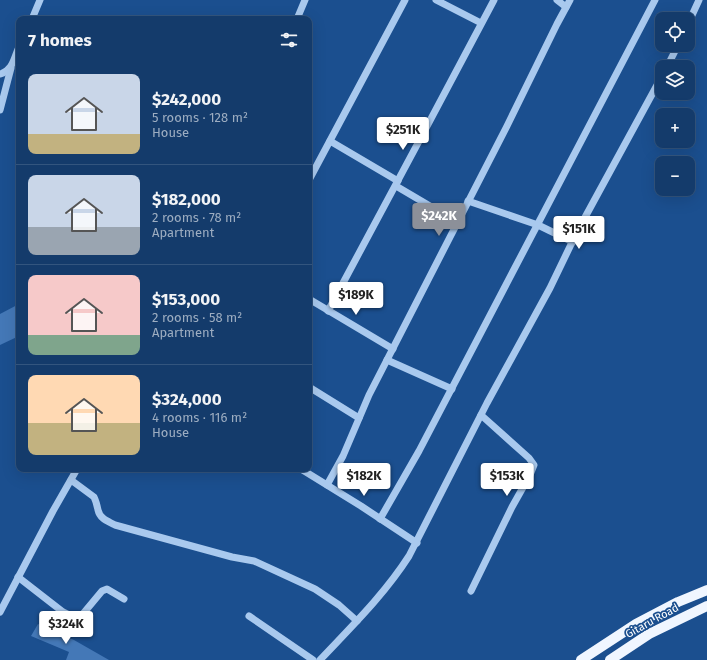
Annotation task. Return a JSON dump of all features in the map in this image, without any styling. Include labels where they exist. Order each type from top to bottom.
[{"type":"main road","points":[[581,660],[636,624],[678,602],[707,590]]},
{"type":"main road","name":"Gitaru Road","points":[[610,660],[649,634],[707,606]]},
{"type":"street","points":[[33,16],[40,0]]},
{"type":"street","points":[[298,16],[305,0]]},
{"type":"street","points":[[312,174],[405,0]]},
{"type":"street","points":[[436,0],[481,23]]},
{"type":"street","points":[[328,310],[397,184],[494,0]]},
{"type":"street","points":[[556,0],[566,7]]},
{"type":"street","points":[[327,485],[343,456],[359,418],[387,360],[570,0]]},
{"type":"street","points":[[380,519],[452,389],[656,0]]},
{"type":"street","points":[[694,12],[699,0]]},
{"type":"street","points":[[0,110],[16,55]]},
{"type":"street","points":[[0,74],[11,68]]},
{"type":"street","points":[[320,660],[381,595],[400,571],[417,543],[481,415],[655,89]]},
{"type":"street","points":[[330,141],[457,222]]},
{"type":"street","points":[[468,201],[538,225],[573,242]]},
{"type":"street","points":[[312,301],[393,349]]},
{"type":"street","points":[[387,360],[452,389]]},
{"type":"street","points":[[312,389],[359,418]]},
{"type":"street","points":[[471,591],[512,507],[530,475],[534,464],[481,415]]},
{"type":"street","points":[[0,612],[75,472]]},
{"type":"street","points":[[306,472],[417,543]]},
{"type":"street","points":[[71,480],[94,497],[99,515],[103,519],[115,525],[232,557],[254,560],[315,589],[338,605],[357,621]]},
{"type":"street","points":[[18,577],[63,612],[73,617],[82,615],[102,591],[107,589],[124,599]]},
{"type":"street","points":[[249,616],[313,660]]},
{"type":"building","points":[[16,306],[16,337],[0,345],[0,314]]},
{"type":"building","points":[[38,624],[74,640],[109,660],[66,660],[69,652],[31,636]]}]
